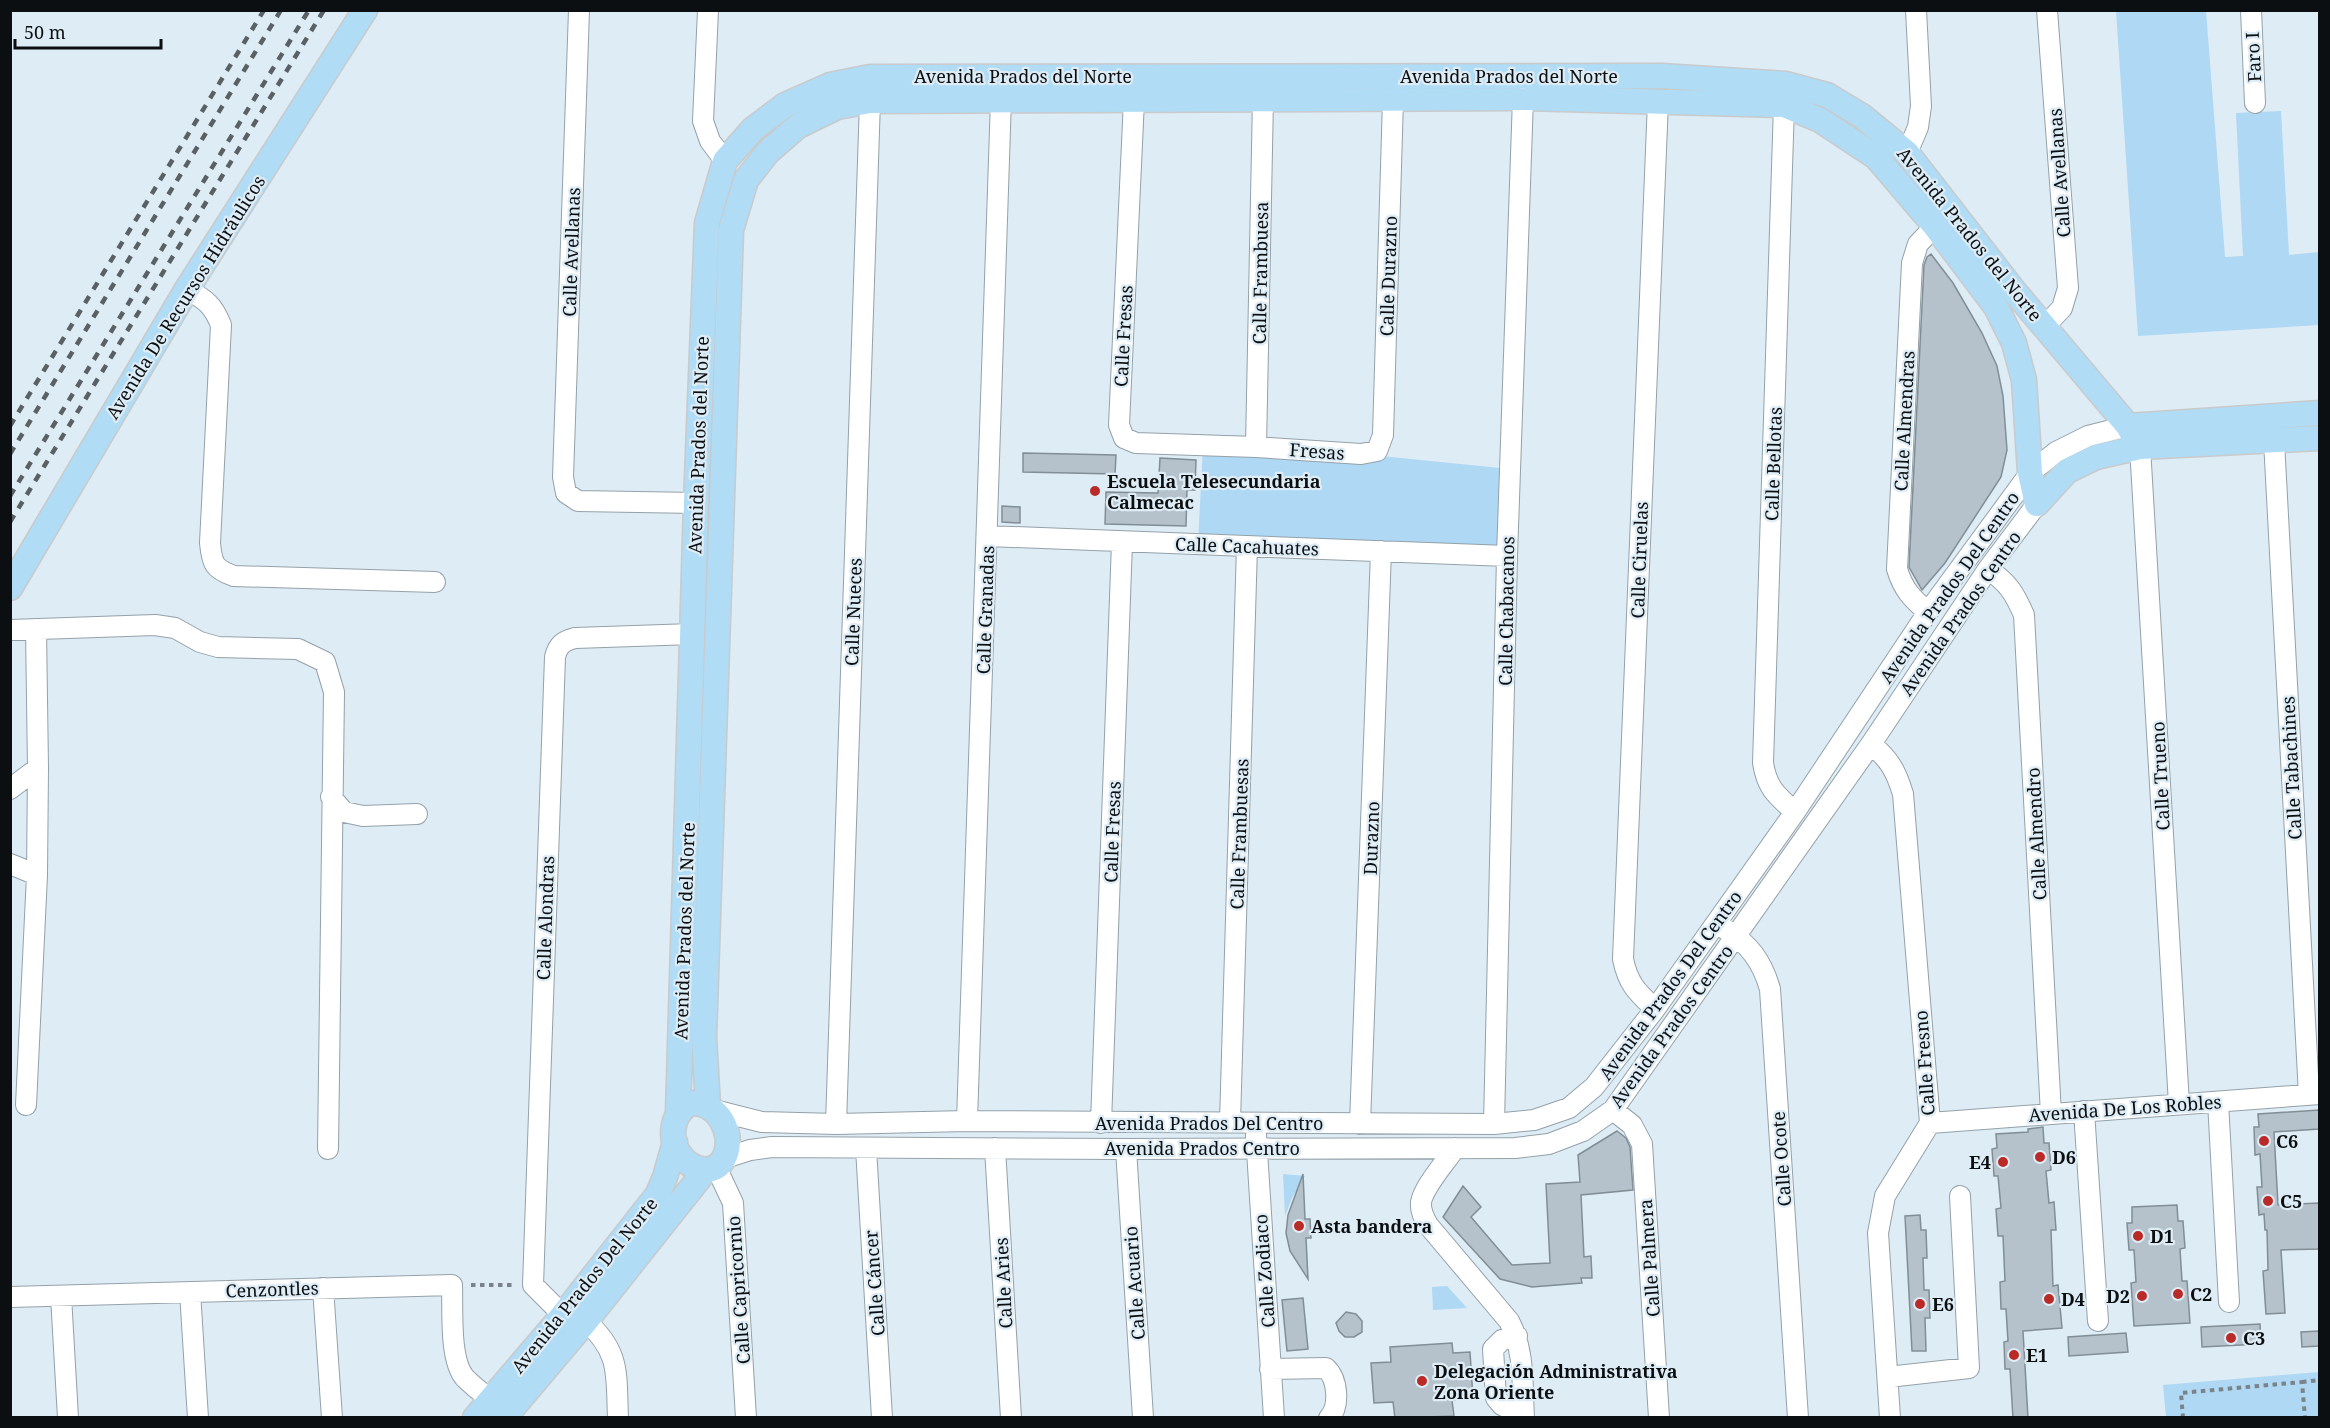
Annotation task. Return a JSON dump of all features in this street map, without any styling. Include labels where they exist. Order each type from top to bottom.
[{"type":"main road","name":"Avenida De Recursos Hidráulicos","points":[[10,588],[186,289],[365,10]]},
{"type":"main road","name":"Avenida Prados del Norte","points":[[678,1113],[696,503],[707,223],[725,161],[753,129],[785,105],[830,85],[870,77],[1662,76],[1786,84],[1827,95],[1887,134],[1907,153],[2015,292],[2128,426],[2140,447]]},
{"type":"main road","name":"Avenida Prados del Norte","points":[[711,1108],[704,1037],[731,230],[746,180],[768,152],[798,126],[837,107],[870,101],[1001,99],[1522,98],[1784,105],[1820,120],[1876,157],[1935,226],[1996,307],[2014,343],[2024,380],[2030,473],[2037,504]]},
{"type":"main road","points":[[2162,435],[2319,413]]},
{"type":"main road","name":"Avenida Prados Del Centro","points":[[2128,426],[2162,435]]},
{"type":"main road","points":[[2162,435],[2274,441],[2319,438]]},
{"type":"main road","name":"Avenida Prados Centro","points":[[2037,504],[2067,471],[2096,457],[2140,447],[2162,435]]},
{"type":"main road","points":[[691,1103],[700,1103],[711,1108],[724,1125],[727,1137],[716,1165],[695,1168],[679,1154],[675,1142],[674,1122],[678,1113],[691,1103]]},
{"type":"main road","name":"Avenida Prados Del Norte","points":[[474,1418],[501,1410],[574,1318],[658,1194],[675,1142]]},
{"type":"main road","name":"Avenida Prados Del Norte","points":[[574,1318],[716,1165]]},
{"type":"street","name":"Calle Avellanas","points":[[579,10],[563,465],[566,493],[578,501],[696,503]]},
{"type":"street","points":[[708,10],[703,121],[710,141],[725,161]]},
{"type":"street","points":[[1907,153],[1918,127],[1921,106],[1916,10]]},
{"type":"street","name":"Calle Avellanas","points":[[2044,327],[2062,308],[2068,288],[2047,10]]},
{"type":"street","name":"Faro I","points":[[2251,10],[2255,103]]},
{"type":"street","points":[[1328,76],[1329,100]]},
{"type":"street","name":"Calle Chabacanos","points":[[1494,1124],[1507,556],[1522,98]]},
{"type":"street","name":"Calle Granadas","points":[[967,1121],[1001,99]]},
{"type":"street","name":"Calle Frambuesa","points":[[1256,447],[1263,99]]},
{"type":"street","name":"Calle Fresas","points":[[1134,100],[1119,425],[1124,438],[1136,443],[1256,447]]},
{"type":"street","name":"Calle Durazno","points":[[1377,451],[1383,435],[1393,100]]},
{"type":"street","name":"Calle Nueces","points":[[836,1124],[870,101]]},
{"type":"street","name":"Calle Ciruelas","points":[[1655,1009],[1636,992],[1627,977],[1623,959],[1658,101]]},
{"type":"street","name":"Calle Bellotas","points":[[1784,105],[1763,763],[1766,780],[1776,795],[1795,812]]},
{"type":"street","points":[[1847,137],[1862,116]]},
{"type":"street","points":[[707,223],[731,230]]},
{"type":"street","name":"Calle Almendras","points":[[1928,612],[1912,600],[1902,586],[1897,569],[1912,263],[1918,244],[1935,226]]},
{"type":"street","points":[[186,289],[215,309],[221,325],[210,543],[211,559],[220,571],[234,576],[435,582]]},
{"type":"street","points":[[1996,307],[2015,292]]},
{"type":"street","name":"Avenida Prados Del Centro","points":[[711,1108],[762,1122],[836,1124],[967,1121],[1494,1124],[1533,1120],[1569,1108],[1594,1087],[1655,1009],[1795,812],[1928,612],[2030,473],[2056,452],[2088,436],[2128,426]]},
{"type":"street","name":"Calle Tabachines","points":[[2274,441],[2314,1095]]},
{"type":"street","name":"Fresas","points":[[1256,447],[1361,454],[1377,451]]},
{"type":"street","name":"Calle Trueno","points":[[2140,447],[2180,1104]]},
{"type":"street","name":"Avenida Prados Centro","points":[[716,1165],[750,1150],[772,1147],[1515,1148],[1549,1144],[1583,1131],[1614,1110],[1871,744],[1988,568],[2037,504]]},
{"type":"street","name":"Calle Cacahuates","points":[[987,536],[1507,556]]},
{"type":"street","name":"Calle Fresas","points":[[1101,1123],[1122,542]]},
{"type":"street","name":"Calle Frambuesas","points":[[1230,1122],[1247,546]]},
{"type":"street","name":"Durazno","points":[[1360,1124],[1381,551]]},
{"type":"street","name":"Calle Almendro","points":[[1988,568],[2007,582],[2024,615],[2051,1114]]},
{"type":"street","points":[[694,573],[721,574]]},
{"type":"street","points":[[10,630],[155,625],[175,628],[200,642],[218,647],[298,649],[325,662],[334,692],[328,1149]]},
{"type":"street","points":[[26,1105],[37,875],[36,629]]},
{"type":"street","name":"Calle Alondras","points":[[533,1285],[557,647],[565,640],[575,638],[693,634]]},
{"type":"street","name":"Calle Fresno","points":[[1871,744],[1888,758],[1903,794],[1930,1123],[1885,1196],[1878,1233],[1890,1418]]},
{"type":"street","points":[[10,789],[38,768]]},
{"type":"street","points":[[331,797],[344,812],[363,816],[417,814]]},
{"type":"street","points":[[10,864],[37,875]]},
{"type":"street","name":"Calle Ocote","points":[[1715,923],[1754,952],[1764,969],[1770,989],[1798,1418]]},
{"type":"street","name":"Avenida De Los Robles","points":[[1930,1123],[2314,1095]]},
{"type":"street","points":[[2218,1102],[2229,1302]]},
{"type":"street","name":"Calle Palmera","points":[[1614,1110],[1632,1125],[1642,1144],[1659,1418]]},
{"type":"street","points":[[2084,1111],[2098,1321]]},
{"type":"street","name":"Calle Zodiaco","points":[[1255,1124],[1274,1418]]},
{"type":"street","name":"Calle Cáncer","points":[[866,1148],[882,1418]]},
{"type":"street","name":"Calle Aries","points":[[995,1148],[1011,1418]]},
{"type":"street","points":[[1455,1148],[1426,1191],[1421,1202],[1422,1215],[1428,1226],[1509,1321],[1517,1336],[1521,1353],[1524,1417]]},
{"type":"street","name":"Calle Acuario","points":[[1126,1149],[1143,1418]]},
{"type":"street","name":"Calle Capricornio","points":[[716,1165],[733,1203],[746,1418]]},
{"type":"street","points":[[1888,1377],[1970,1368],[1960,1196]]},
{"type":"street","points":[[452,1285],[455,1354],[458,1367],[464,1377],[501,1410]]},
{"type":"street","name":"Cenzontles","points":[[10,1297],[452,1285]]},
{"type":"street","points":[[533,1285],[574,1318],[599,1333],[610,1349],[615,1364],[618,1418]]},
{"type":"street","points":[[323,1288],[332,1418]]},
{"type":"street","points":[[190,1292],[198,1418]]},
{"type":"street","points":[[61,1296],[68,1418]]},
{"type":"street","points":[[1517,1336],[1502,1340],[1493,1349],[1495,1394],[1498,1402],[1524,1417]]},
{"type":"street","points":[[1270,1369],[1326,1368],[1332,1373],[1334,1380],[1336,1404],[1335,1411],[1329,1418]]},
{"type":"path","points":[[452,1285],[533,1285]]},
{"type":"path","points":[[2183,1418],[2181,1393],[2319,1380]]},
{"type":"path","points":[[2302,1382],[2305,1418]]},
{"type":"shaded area","points":[[2116,11],[2206,11],[2225,257],[2243,256],[2236,113],[2281,111],[2289,255],[2319,252],[2319,325],[2138,336]]},
{"type":"shaded area","points":[[1203,446],[1361,454],[1510,469],[1507,556],[1198,544]]},
{"type":"shaded area","points":[[1283,1174],[1305,1176],[1285,1216]]},
{"type":"shaded area","points":[[1447,1286],[1467,1308],[1433,1310],[1432,1287]]},
{"type":"shaded area","points":[[2319,1372],[2319,1417],[2166,1417],[2163,1385]]},
{"type":"building","points":[[1931,254],[1953,283],[1982,333],[1997,366],[2003,396],[2007,450],[2001,477],[1945,563],[1922,590],[1909,567],[1924,265]]},
{"type":"building","points":[[1023,453],[1116,455],[1115,474],[1023,472]]},
{"type":"building","points":[[1160,458],[1196,460],[1195,490],[1187,490],[1186,526],[1105,524],[1106,492],[1158,493]]},
{"type":"building","points":[[1002,506],[1020,507],[1020,523],[1002,522]]},
{"type":"building","points":[[2319,1110],[2319,1129],[2274,1132],[2278,1205],[2319,1203],[2319,1249],[2281,1250],[2285,1313],[2266,1314],[2263,1271],[2268,1270],[2267,1230],[2265,1230],[2264,1214],[2259,1215],[2257,1187],[2262,1187],[2260,1154],[2255,1155],[2254,1127],[2259,1127],[2258,1114]]},
{"type":"building","points":[[2043,1127],[2044,1143],[2049,1143],[2051,1170],[2046,1171],[2049,1203],[2054,1202],[2056,1230],[2051,1230],[2053,1286],[2058,1285],[2062,1328],[2023,1331],[2028,1418],[2013,1418],[2010,1369],[2005,1369],[2004,1342],[2008,1341],[2006,1309],[2001,1309],[2000,1282],[2005,1281],[2003,1236],[1998,1236],[1996,1209],[2001,1208],[1998,1176],[1994,1176],[1992,1149],[1997,1148],[1996,1134],[2028,1132],[2028,1129]]},
{"type":"building","points":[[1617,1131],[1626,1138],[1630,1147],[1633,1190],[1581,1195],[1584,1257],[1591,1256],[1592,1278],[1581,1278],[1582,1283],[1532,1287],[1500,1279],[1443,1217],[1463,1186],[1481,1207],[1471,1217],[1512,1265],[1550,1263],[1546,1184],[1580,1182],[1578,1155]]},
{"type":"building","name":"Asta bandera","points":[[1303,1174],[1305,1219],[1310,1219],[1311,1238],[1306,1238],[1308,1279],[1290,1251],[1286,1233],[1288,1215]]},
{"type":"building","points":[[2177,1205],[2178,1221],[2183,1221],[2185,1248],[2180,1249],[2182,1281],[2187,1281],[2190,1323],[2134,1326],[2131,1283],[2136,1282],[2134,1250],[2129,1250],[2127,1223],[2132,1223],[2132,1207]]},
{"type":"building","points":[[1920,1215],[1921,1230],[1926,1230],[1927,1258],[1923,1258],[1924,1290],[1929,1290],[1930,1318],[1925,1318],[1926,1351],[1912,1351],[1905,1216]]},
{"type":"building","points":[[1303,1298],[1308,1349],[1287,1351],[1282,1300]]},
{"type":"building","points":[[1346,1312],[1356,1314],[1362,1321],[1362,1332],[1354,1337],[1345,1337],[1339,1331],[1336,1323]]},
{"type":"building","name":"C3","points":[[2260,1324],[2261,1344],[2202,1347],[2201,1327]]},
{"type":"building","points":[[2319,1331],[2319,1346],[2302,1347],[2301,1332]]},
{"type":"building","points":[[2126,1333],[2128,1352],[2069,1356],[2068,1337]]},
{"type":"building","name":"Delegación Administrativa Zona Oriente","points":[[1452,1343],[1453,1353],[1470,1352],[1473,1398],[1452,1400],[1454,1416],[1395,1418],[1393,1402],[1374,1403],[1371,1363],[1391,1362],[1390,1347]]},
{"type":"railway","points":[[10,426],[264,10]]},
{"type":"railway","points":[[10,454],[281,10]]},
{"type":"railway","points":[[10,496],[309,10]]},
{"type":"railway","points":[[10,522],[324,10]]},
{"type":"place","name":"Escuela Telesecundaria Calmecac","points":[[1095,491]]},
{"type":"place","name":"C6","points":[[2264,1141]]},
{"type":"place","name":"D6","points":[[2040,1157]]},
{"type":"place","name":"E4","points":[[2003,1162]]},
{"type":"place","name":"C5","points":[[2268,1201]]},
{"type":"place","name":"Asta bandera","points":[[1299,1226]]},
{"type":"place","name":"D1","points":[[2138,1236]]},
{"type":"place","name":"C2","points":[[2178,1294]]},
{"type":"place","name":"D2","points":[[2142,1296]]},
{"type":"place","name":"D4","points":[[2049,1299]]},
{"type":"place","name":"E6","points":[[1920,1304]]},
{"type":"place","name":"C3","points":[[2231,1338]]},
{"type":"place","name":"E1","points":[[2014,1355]]},
{"type":"place","name":"Delegación Administrativa Zona Oriente","points":[[1422,1381]]}]
